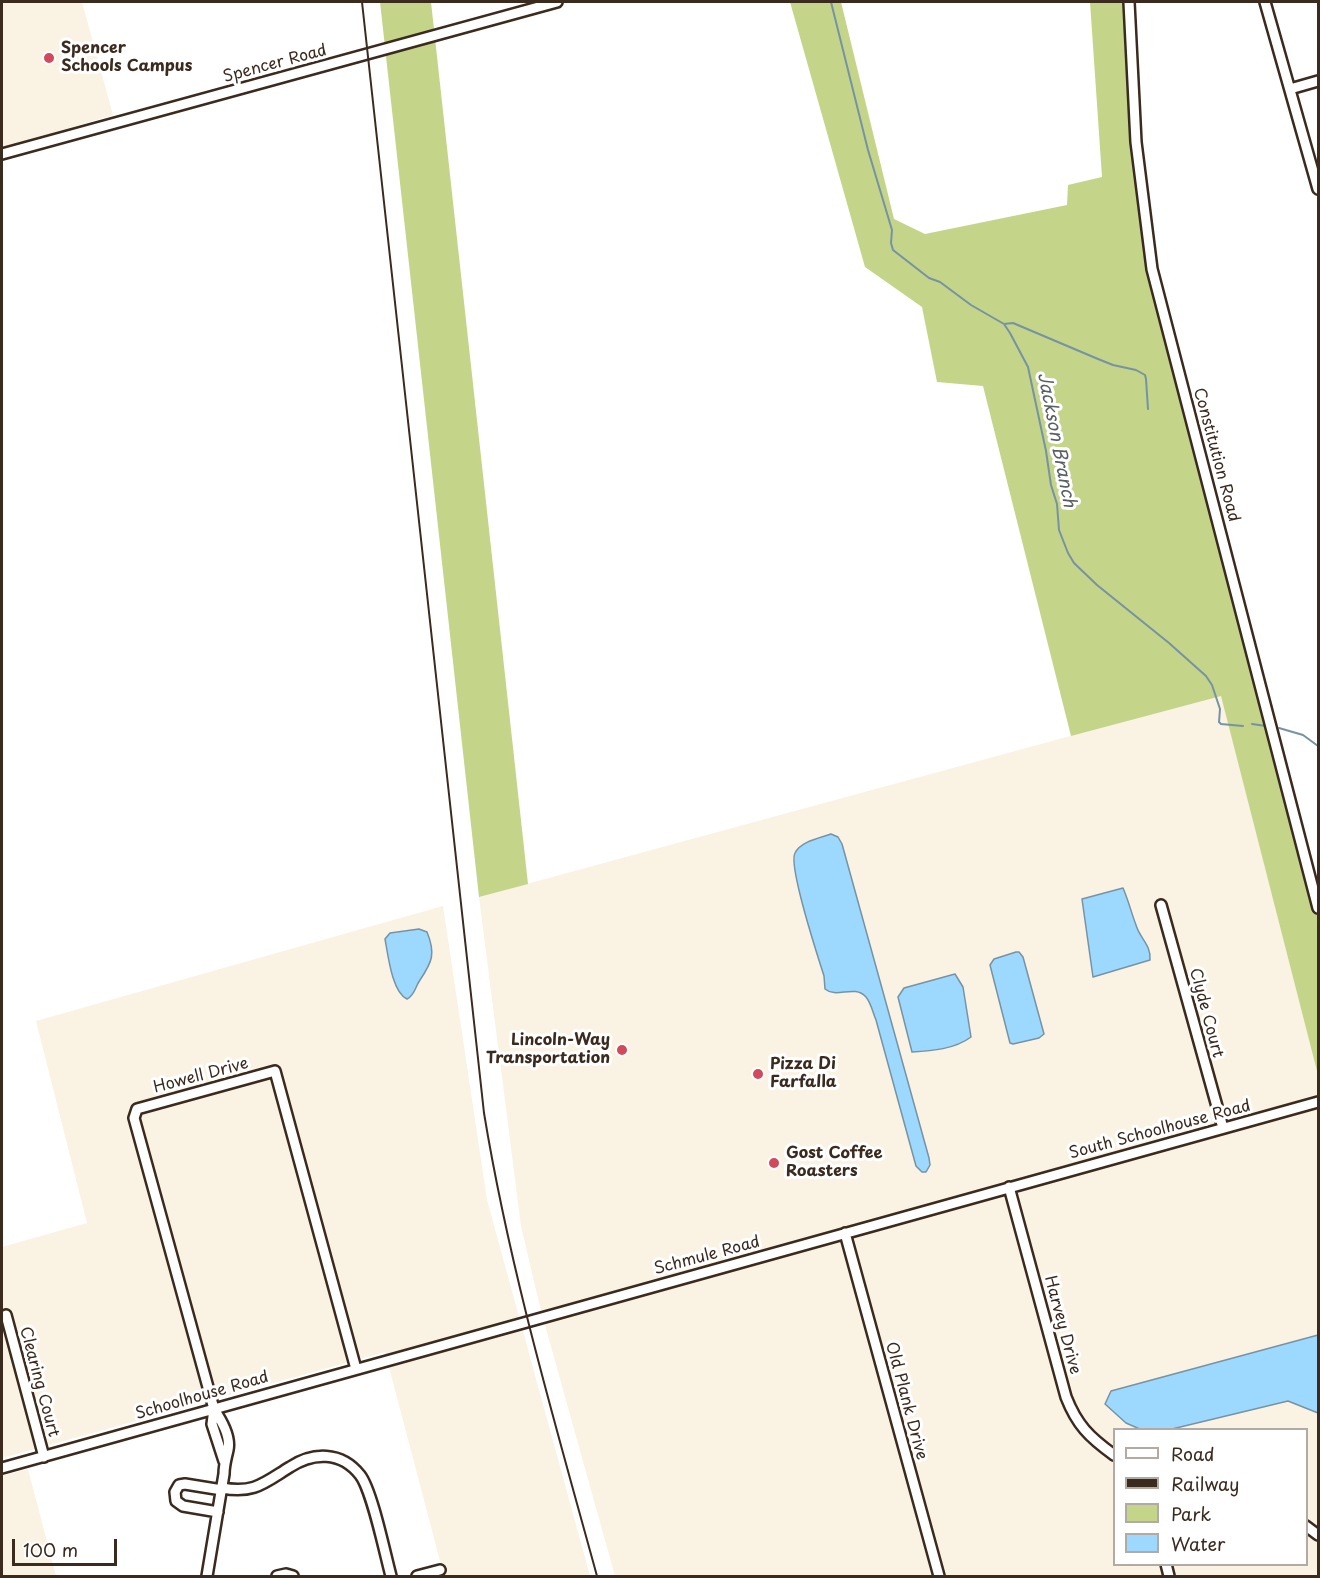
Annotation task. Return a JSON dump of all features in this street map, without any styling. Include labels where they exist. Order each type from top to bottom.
[{"type":"street","name":"Spencer Road","points":[[2,154],[557,2]]},
{"type":"street","name":"Constitution Road","points":[[1129,2],[1136,142],[1152,269],[1318,908]]},
{"type":"street","points":[[1265,2],[1318,189]]},
{"type":"street","points":[[1290,89],[1318,81]]},
{"type":"street","name":"Clyde Court","points":[[1161,905],[1222,1128]]},
{"type":"street","name":"Howell Drive","points":[[214,1409],[134,1118],[135,1111],[145,1107],[274,1071],[357,1369]]},
{"type":"street","name":"South Schoolhouse Road","points":[[1009,1187],[1318,1102]]},
{"type":"street","name":"Schmule Road","points":[[411,1353],[1009,1187]]},
{"type":"street","name":"Harvey Drive","points":[[1009,1187],[1069,1404],[1081,1428],[1113,1454]]},
{"type":"street","name":"Old Plank Drive","points":[[845,1233],[939,1576]]},
{"type":"street","name":"Clearing Court","points":[[6,1315],[44,1457]]},
{"type":"street","name":"Schoolhouse Road","points":[[2,1468],[411,1353]]},
{"type":"street","points":[[207,1576],[222,1489],[224,1461],[212,1424],[214,1409]]},
{"type":"street","points":[[218,1512],[183,1506],[176,1501],[175,1492],[179,1485],[238,1491],[250,1490],[300,1460],[326,1455],[338,1458],[361,1475],[390,1576]]},
{"type":"street","points":[[417,1576],[440,1570]]},
{"type":"street","points":[[277,1576],[286,1574],[293,1576]]},
{"type":"shaded area","name":"Spencer Schools Campus","points":[[2,2],[82,2],[113,115],[2,148]]},
{"type":"shaded area","points":[[1221,695],[1318,1075],[1318,1576],[615,1576],[540,1307],[521,1226],[479,897]]},
{"type":"shaded area","points":[[443,906],[487,1200],[590,1576],[444,1576],[385,1352],[2,1458],[2,1247],[87,1223],[36,1021]]},
{"type":"shaded area","points":[[28,1469],[56,1576],[2,1576],[2,1476]]},
{"type":"green space","points":[[380,2],[431,2],[528,884],[479,897]]},
{"type":"green space","points":[[790,2],[841,2],[894,219],[925,234],[1067,205],[1068,185],[1102,177],[1090,2],[1131,2],[1139,129],[1154,266],[1318,897],[1318,1075],[1221,696],[1071,736],[983,386],[937,382],[922,307],[865,267]]},
{"type":"water","points":[[831,834],[838,837],[842,844],[929,1158],[930,1165],[926,1172],[922,1172],[916,1166],[869,1002],[861,993],[851,991],[835,993],[825,989],[824,976],[805,912],[794,861],[795,853],[802,846],[811,840]]},
{"type":"water","points":[[1123,888],[1138,930],[1149,950],[1150,960],[1093,977],[1082,899]]},
{"type":"water","points":[[419,929],[427,932],[432,952],[431,958],[413,993],[407,999],[394,981],[385,939],[390,933]]},
{"type":"water","points":[[1016,952],[1023,957],[1044,1034],[1039,1038],[1013,1044],[1010,1043],[990,965],[994,959]]},
{"type":"water","points":[[955,974],[963,987],[971,1037],[951,1047],[912,1052],[898,997],[904,988]]},
{"type":"water","points":[[1318,1335],[1318,1413],[1288,1401],[1176,1428],[1137,1428],[1126,1423],[1105,1404],[1111,1391]]},
{"type":"waterway","name":"Jackson Branch","points":[[831,2],[868,150],[892,230],[893,250],[929,278],[940,282],[971,305],[1004,324],[1028,367],[1051,485],[1057,504],[1059,530],[1068,553],[1074,563],[1097,585],[1206,676],[1212,685],[1220,709],[1219,722],[1221,724],[1243,726]]},
{"type":"waterway","points":[[1004,324],[1013,323],[1113,365],[1136,370],[1145,375],[1148,409]]},
{"type":"waterway","name":"Jackson Branch","points":[[1252,724],[1266,726]]},
{"type":"waterway","name":"Jackson Branch","points":[[1279,728],[1303,735],[1318,746]]},
{"type":"railway","points":[[362,2],[484,1113],[520,1289],[597,1576]]},
{"type":"place","name":"Spencer Schools Campus","points":[[49,58]]},
{"type":"place","name":"Lincoln-Way Transportation","points":[[622,1050]]},
{"type":"place","name":"Pizza Di Farfalla","points":[[758,1074]]},
{"type":"place","name":"Gost Coffee Roasters","points":[[774,1163]]}]
